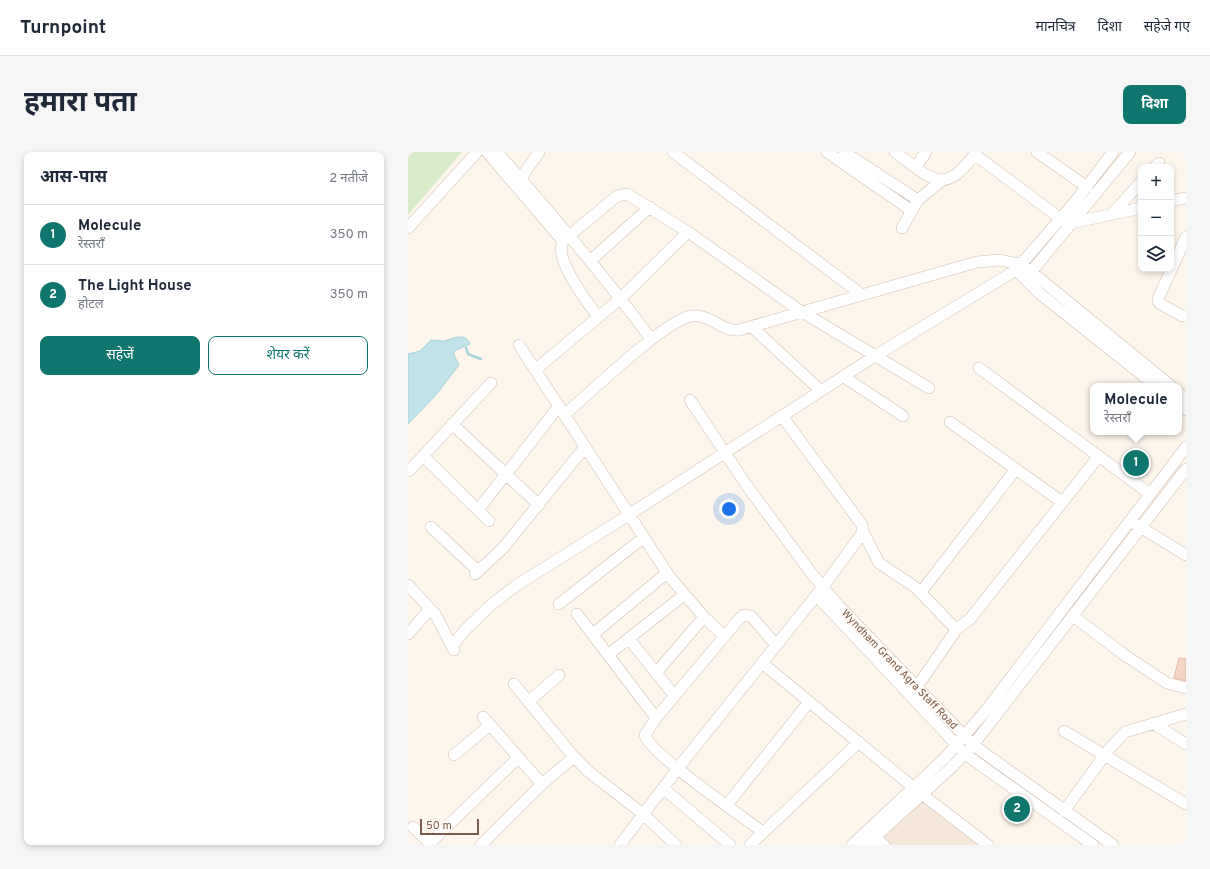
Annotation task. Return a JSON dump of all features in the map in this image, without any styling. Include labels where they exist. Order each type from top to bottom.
[{"type":"street","points":[[408,228],[477,152]]},
{"type":"street","points":[[487,152],[567,238],[591,260],[651,340]]},
{"type":"street","points":[[497,152],[520,178],[567,238]]},
{"type":"street","points":[[520,178],[539,152]]},
{"type":"street","points":[[673,152],[862,295]]},
{"type":"street","points":[[827,152],[912,211]]},
{"type":"street","points":[[844,152],[918,200]]},
{"type":"street","points":[[896,152],[931,178],[941,180],[947,180],[957,175],[975,153],[1066,221],[1138,209]]},
{"type":"street","points":[[916,167],[926,152]]},
{"type":"street","points":[[1036,152],[1087,187]]},
{"type":"street","points":[[1066,221],[1087,187],[1113,152]]},
{"type":"street","points":[[408,585],[430,609],[442,625],[453,648],[466,629],[492,604],[517,585],[725,454],[875,356],[1024,272],[1066,221],[1126,153]]},
{"type":"street","points":[[902,228],[918,200],[941,180]]},
{"type":"street","points":[[1113,213],[1138,185]]},
{"type":"street","points":[[598,317],[575,284],[565,265],[562,248],[567,238],[620,194],[627,194],[688,232],[802,312],[928,388]]},
{"type":"street","points":[[1174,200],[1186,198]]},
{"type":"street","points":[[591,260],[650,207]]},
{"type":"street","points":[[535,370],[621,298],[688,232]]},
{"type":"street","points":[[1186,237],[1158,299],[1159,303],[1182,316],[1186,316]]},
{"type":"street","points":[[478,510],[561,411],[651,340],[690,316],[709,318],[733,331],[752,327],[977,262],[1000,260],[1024,272],[1166,383]]},
{"type":"street","points":[[1024,272],[1039,292],[1152,383]]},
{"type":"street","points":[[752,327],[821,391]]},
{"type":"street","points":[[520,345],[561,411],[630,513],[643,538],[667,573],[684,595],[724,636]]},
{"type":"street","points":[[979,368],[1150,494]]},
{"type":"street","points":[[844,377],[903,416]]},
{"type":"street","points":[[409,471],[491,383]]},
{"type":"street","name":"Wyndham Grand Agra Staff Road","points":[[690,400],[725,454],[803,562],[820,591],[973,745],[1113,845]]},
{"type":"street","points":[[782,416],[862,524],[863,532],[879,563],[908,581],[921,592],[954,626],[955,630]]},
{"type":"street","points":[[950,422],[1062,502]]},
{"type":"street","points":[[452,424],[540,505]]},
{"type":"street","points":[[432,527],[476,572],[503,548],[540,505],[585,447]]},
{"type":"street","points":[[884,845],[870,841],[918,791],[987,709],[1186,447]]},
{"type":"street","points":[[423,456],[489,521]]},
{"type":"street","points":[[917,687],[955,630],[970,619],[1099,456]]},
{"type":"street","points":[[921,592],[1016,469]]},
{"type":"street","points":[[852,845],[965,754],[973,745],[1186,469]]},
{"type":"street","points":[[1130,521],[1186,555]]},
{"type":"street","points":[[620,845],[663,788],[820,591],[863,532]]},
{"type":"street","points":[[559,604],[643,538]]},
{"type":"street","points":[[593,634],[667,573]]},
{"type":"street","points":[[820,591],[965,754],[1093,845]]},
{"type":"street","points":[[609,654],[684,595]]},
{"type":"street","points":[[408,634],[430,609]]},
{"type":"street","points":[[577,614],[609,654],[656,718]]},
{"type":"street","points":[[763,832],[678,769],[646,739],[647,730],[656,718],[739,619],[748,615],[751,616],[776,645]]},
{"type":"street","points":[[1073,616],[1123,654],[1167,683],[1186,688]]},
{"type":"street","points":[[656,673],[704,617]]},
{"type":"street","points":[[629,639],[674,696]]},
{"type":"street","points":[[762,663],[918,791],[988,845]]},
{"type":"street","points":[[528,702],[559,675]]},
{"type":"street","points":[[514,684],[574,757],[589,772],[643,814],[676,845]]},
{"type":"street","points":[[727,805],[809,702]]},
{"type":"street","points":[[1064,811],[1118,737],[1124,732],[1186,714]]},
{"type":"street","points":[[454,755],[486,721],[542,784]]},
{"type":"street","points":[[1153,723],[1186,744]]},
{"type":"street","points":[[1064,731],[1186,804]]},
{"type":"street","points":[[750,845],[859,742]]},
{"type":"street","points":[[481,845],[542,784],[574,757]]},
{"type":"street","points":[[413,827],[431,844],[518,758]]},
{"type":"street","points":[[663,788],[730,845]]},
{"type":"shaded area","points":[[923,800],[980,845],[874,845]]},
{"type":"green space","points":[[408,152],[462,152],[408,215]]},
{"type":"water","points":[[457,337],[465,338],[470,344],[454,351],[454,355],[459,365],[435,396],[408,424],[408,354],[420,351],[431,340],[444,341]]},
{"type":"building","points":[[1179,658],[1186,659],[1186,681],[1174,678]]},
{"type":"waterway","points":[[466,348],[468,354],[481,359]]},
{"type":"place","name":"Molecule","points":[[1136,463]]},
{"type":"place","name":"The Light House","points":[[1017,809]]}]
